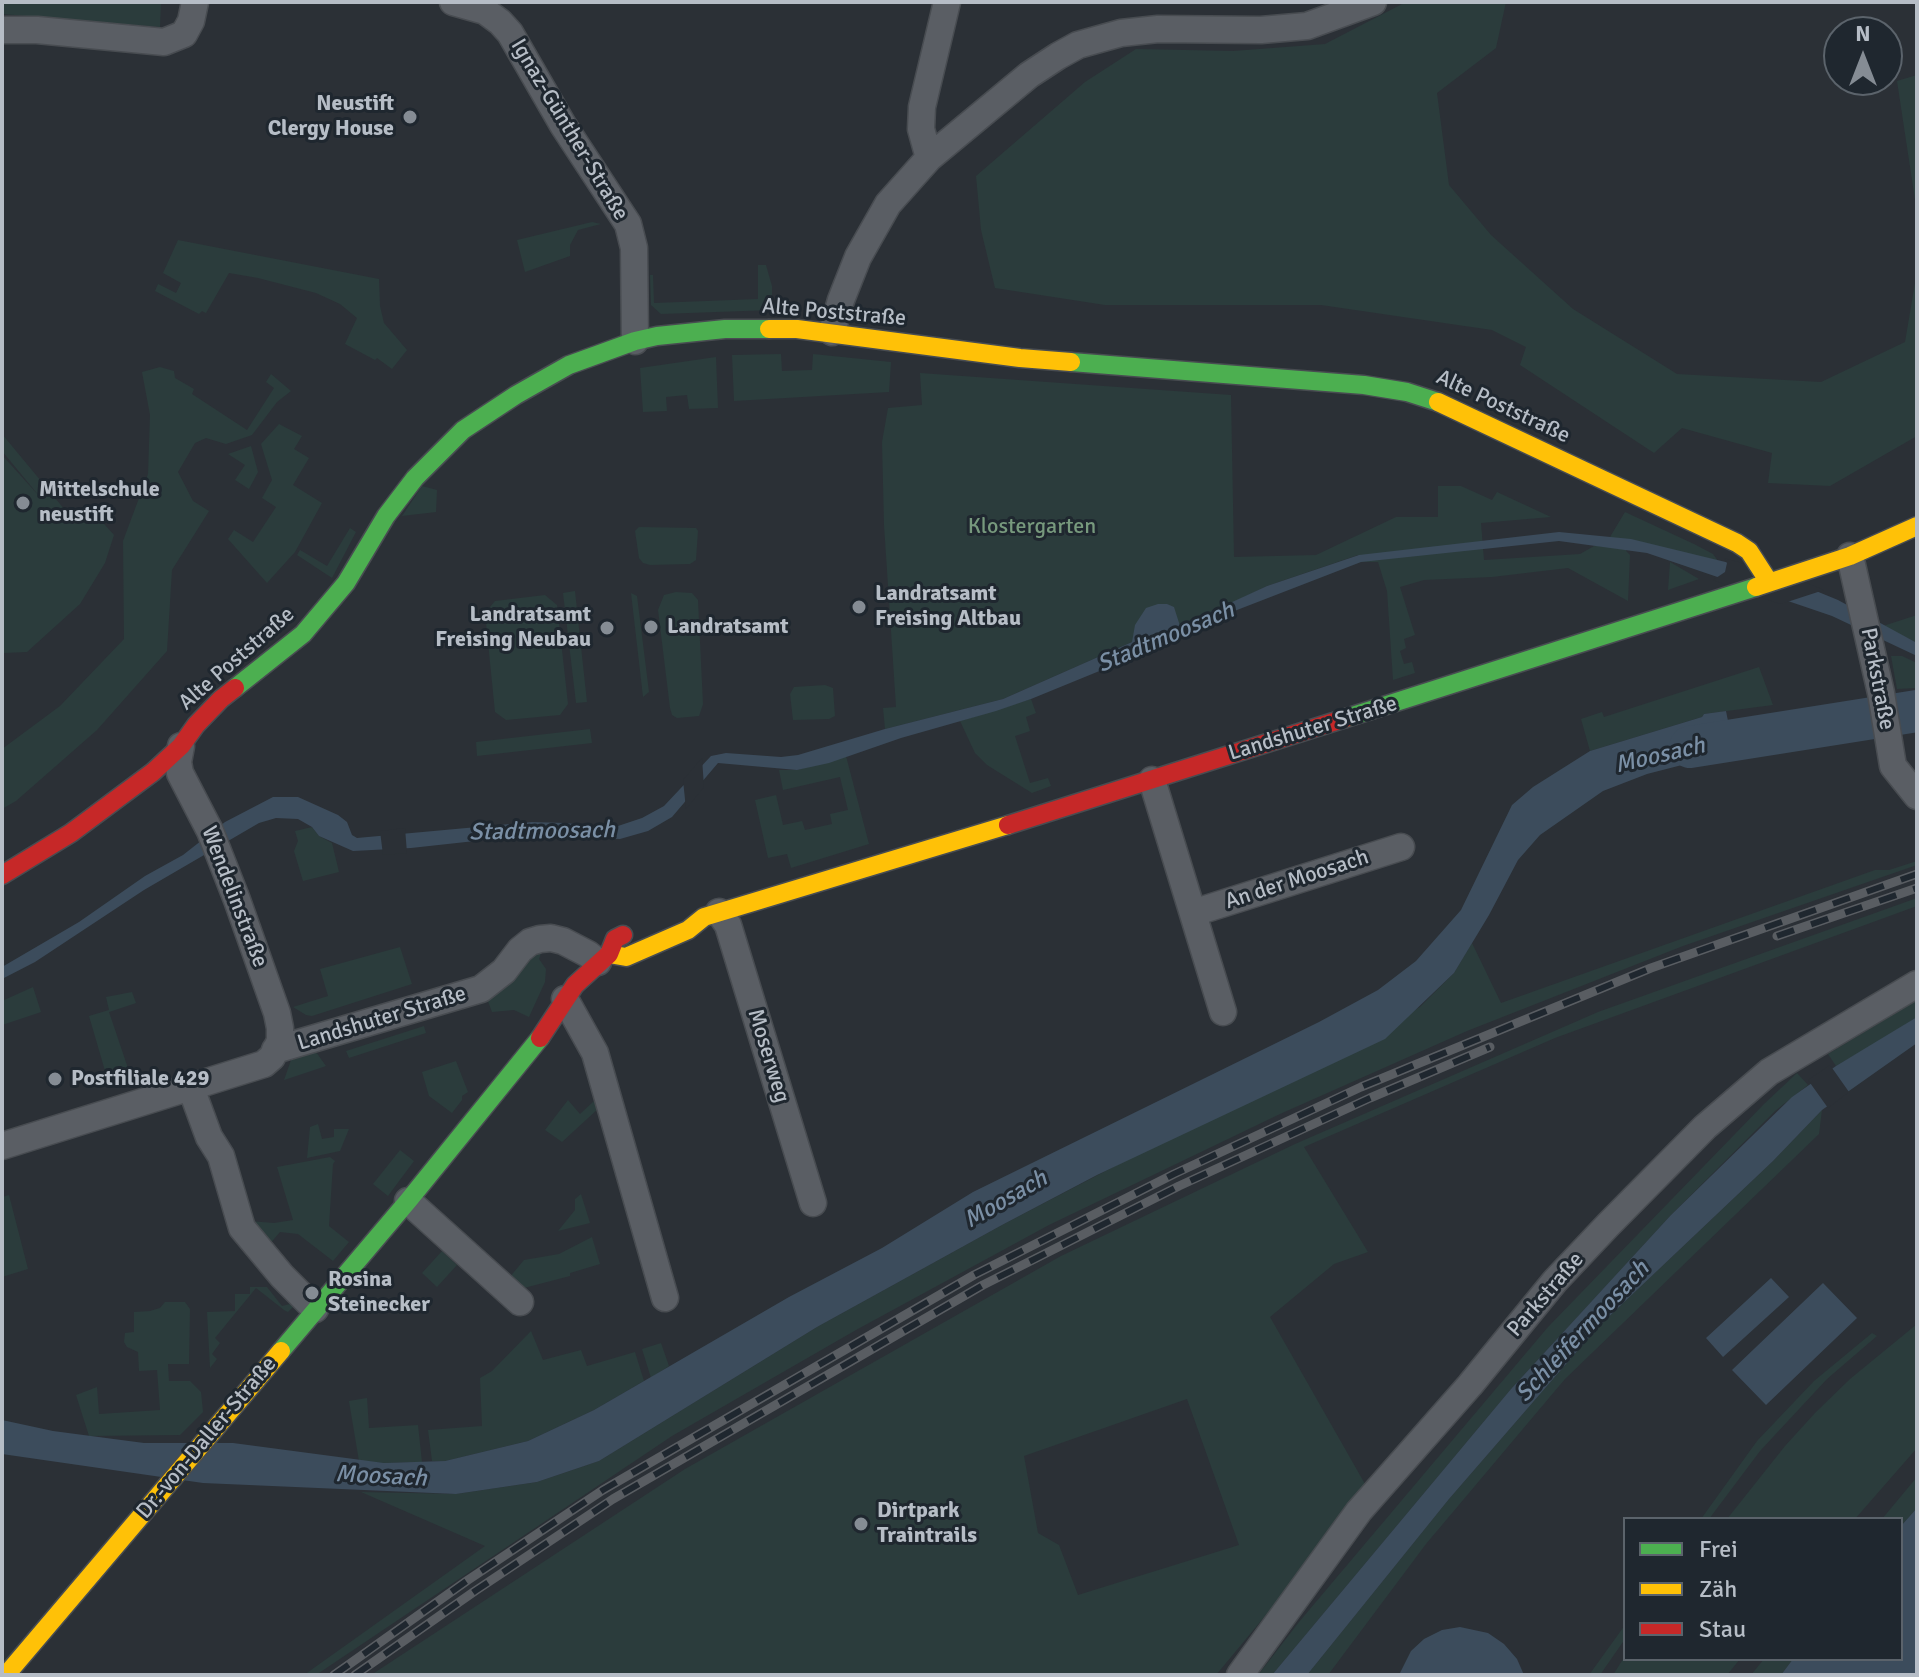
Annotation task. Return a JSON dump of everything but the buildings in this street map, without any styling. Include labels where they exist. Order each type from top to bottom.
[{"type":"main road","name":"Alte Poststraße","points":[[2,875],[71,833],[153,772],[181,746],[221,699],[289,647],[314,623],[346,583],[386,516],[415,478],[463,430],[569,365],[635,341],[725,329],[797,329],[1020,358],[1364,385],[1407,392],[1459,410],[1737,543],[1752,555],[1769,582]]},
{"type":"main road","name":"Landshuter Straße","points":[[603,958],[626,957],[688,930],[711,914],[1152,780],[1739,593],[1850,556],[1917,526]]},
{"type":"main road","points":[[683,911],[711,914]]},
{"type":"main road","points":[[603,958],[615,939],[640,925]]},
{"type":"main road","name":"Dr.-von-Daller-Straße","points":[[6,1675],[408,1201],[506,1083],[575,985],[603,958]]},
{"type":"street","points":[[2,30],[172,41],[188,28],[195,2]]},
{"type":"street","name":"Ignaz-Günther-Straße","points":[[453,2],[486,7],[513,37],[563,125],[628,224],[634,248],[635,341]]},
{"type":"street","points":[[929,158],[921,129],[922,107],[947,2]]},
{"type":"street","points":[[832,332],[841,300],[862,250],[888,204],[929,158],[1029,75],[1078,45],[1149,30],[1261,30],[1307,26],[1373,2]]},
{"type":"street","name":"Parkstraße","points":[[1850,556],[1881,693],[1893,766],[1917,796]]},
{"type":"street","name":"Wendelinstraße","points":[[181,746],[178,762],[180,773],[214,841],[277,1013],[281,1033],[275,1050]]},
{"type":"street","points":[[1152,780],[1223,1012]]},
{"type":"street","name":"An der Moosach","points":[[1193,913],[1401,847]]},
{"type":"street","name":"Moserweg","points":[[711,914],[728,925],[813,1203]]},
{"type":"street","name":"Landshuter Straße","points":[[2,1146],[264,1064],[275,1050],[481,989],[504,971],[530,942],[551,938],[603,958]]},
{"type":"street","name":"Parkstraße","points":[[1240,1675],[1359,1511],[1470,1385],[1555,1281],[1608,1225],[1705,1127],[1769,1072],[1917,984]]},
{"type":"street","points":[[565,999],[595,1053],[665,1298]]},
{"type":"street","points":[[191,1088],[209,1137],[221,1156],[242,1228],[282,1276],[315,1309]]},
{"type":"street","points":[[408,1201],[520,1302]]},
{"type":"green space","points":[[2,2],[161,2],[160,27],[2,14]]},
{"type":"green space","points":[[1406,2],[1506,2],[1496,48],[1437,93],[1449,185],[1491,235],[1573,309],[1677,374],[1821,382],[1905,342],[1917,271],[1917,436],[1830,486],[1768,483],[1772,453],[1682,428],[1654,453],[1520,365],[1526,347],[1492,330],[1321,305],[1105,305],[995,288],[981,230],[976,176],[1085,82],[1136,49],[1233,51],[1325,44]]},
{"type":"green space","points":[[1917,75],[1917,213],[1899,96],[1903,96],[1903,79]]},
{"type":"green space","points":[[592,222],[601,224],[578,230],[570,245],[570,256],[525,272],[517,240]]},
{"type":"green space","points":[[178,240],[379,279],[384,323],[407,350],[392,369],[377,358],[375,360],[345,344],[357,318],[340,304],[316,293],[258,278],[229,273],[206,313],[202,311],[199,314],[155,291],[158,284],[176,293],[181,283],[163,273]]},
{"type":"green space","points":[[758,265],[766,265],[772,286],[772,310],[661,314],[651,305],[650,275],[653,275],[654,303],[758,299]]},
{"type":"green space","points":[[781,354],[782,371],[812,370],[813,354],[891,362],[889,392],[734,401],[732,355]]},
{"type":"green space","points":[[716,357],[718,408],[689,409],[687,395],[666,397],[667,411],[643,412],[640,368]]},
{"type":"green space","points":[[160,367],[174,371],[175,378],[194,389],[192,394],[247,430],[274,388],[266,382],[271,374],[291,391],[277,402],[252,435],[226,444],[206,438],[195,443],[178,472],[193,501],[209,511],[172,570],[167,651],[97,730],[16,801],[2,809],[2,749],[60,706],[124,639],[123,541],[148,474],[150,415],[142,372]]},
{"type":"green space","name":"Klostergarten","points":[[920,373],[1231,395],[1234,557],[1316,555],[1396,517],[1438,517],[1438,486],[1461,486],[1492,500],[1497,492],[1551,517],[1481,523],[1484,560],[1580,554],[1610,537],[1625,512],[1713,554],[1718,561],[1631,540],[1626,551],[1630,555],[1628,601],[1568,568],[1492,577],[1424,580],[1400,587],[1415,635],[1404,639],[1406,648],[1400,651],[1404,664],[1412,662],[1415,673],[1393,680],[1387,591],[1378,562],[1361,562],[1358,555],[1267,586],[1195,621],[1132,642],[1003,699],[885,729],[883,708],[896,707],[882,442],[888,408],[922,405]]},
{"type":"green space","points":[[279,424],[302,436],[294,449],[309,458],[293,485],[322,503],[295,552],[267,583],[228,539],[234,530],[253,542],[276,507],[262,498],[272,480],[261,444]]},
{"type":"green space","points":[[2,434],[70,516],[87,505],[114,535],[105,563],[80,604],[27,652],[4,653],[2,455],[40,497],[2,451]]},
{"type":"green space","points":[[251,446],[258,472],[249,489],[235,480],[245,465],[228,454]]},
{"type":"green space","points":[[422,486],[437,490],[436,512],[402,516]]},
{"type":"green space","points":[[639,527],[696,528],[696,560],[690,564],[643,563],[639,558],[635,531]]},
{"type":"green space","points":[[350,528],[356,532],[332,578],[297,555],[300,550],[327,566]]},
{"type":"green space","points":[[1670,562],[1699,579],[1668,590]]},
{"type":"green space","points":[[575,591],[587,702],[576,703],[563,593]]},
{"type":"green space","points":[[631,593],[637,596],[649,692],[643,697]]},
{"type":"green space","points":[[692,593],[698,600],[703,704],[699,716],[677,718],[670,708],[658,610],[664,595]]},
{"type":"green space","points":[[545,595],[557,605],[568,704],[560,715],[506,720],[495,712],[485,613],[495,601]]},
{"type":"green space","points":[[1917,615],[1917,643],[1883,626]]},
{"type":"green space","points":[[1891,656],[1902,656],[1917,663],[1917,688],[1897,689]]},
{"type":"green space","points":[[1759,667],[1773,705],[1704,714],[1590,751],[1581,719],[1602,712],[1604,717]]},
{"type":"green space","points":[[825,685],[833,688],[835,716],[829,719],[793,720],[790,694],[794,687]]},
{"type":"green space","points":[[1031,699],[1036,713],[1026,717],[1030,731],[1015,736],[1030,783],[1048,778],[1051,786],[1032,793],[987,765],[975,753],[960,721]]},
{"type":"green space","points":[[590,729],[592,743],[477,756],[476,742]]},
{"type":"green space","points":[[846,756],[869,844],[791,868],[787,854],[768,858],[755,800],[776,795],[783,825],[802,821],[805,830],[832,824],[830,814],[848,810],[840,777],[783,790],[779,770],[797,770]]},
{"type":"green space","points":[[312,827],[319,836],[332,843],[339,872],[303,881],[294,851],[298,841],[295,831]]},
{"type":"green space","points":[[1917,861],[1917,865],[1683,946],[1467,1031],[1280,1114],[1049,1225],[856,1330],[672,1436],[316,1675],[304,1675],[485,1546],[361,1492],[456,1494],[537,1482],[599,1461],[817,1327],[1002,1225],[1420,1007],[1454,973],[1472,943],[1501,1003],[1875,870],[1889,870]]},
{"type":"green space","points":[[1917,898],[1917,906],[1555,1038],[1304,1147],[1368,1252],[1334,1264],[1270,1317],[1369,1491],[1216,1675],[371,1675],[685,1469],[1061,1256],[1295,1144],[1598,1012]],"holes":[[[1187,1399],[1239,1545],[1078,1595],[1059,1545],[1038,1533],[1024,1456]]]},
{"type":"green space","points":[[400,947],[412,984],[312,1016],[293,1007],[328,996],[320,969]]},
{"type":"green space","points":[[541,953],[539,959],[546,969],[545,982],[529,1017],[514,1010],[492,1012],[486,996],[505,988],[533,956]]},
{"type":"green space","points":[[33,987],[41,1012],[2,1025],[2,1001]]},
{"type":"green space","points":[[132,992],[136,1003],[109,1012],[130,1074],[108,1081],[89,1016],[109,1010],[106,997]]},
{"type":"green space","points":[[1917,1000],[1917,1017],[1836,1066],[1828,1054]]},
{"type":"green space","points":[[424,1026],[426,1033],[349,1058],[346,1051]]},
{"type":"green space","points":[[316,1052],[326,1066],[284,1080],[291,1060]]},
{"type":"green space","points":[[456,1061],[468,1092],[452,1113],[429,1096],[422,1072]]},
{"type":"green space","points":[[1797,1073],[1808,1085],[1775,1111],[1671,1215],[1511,1389],[1272,1675],[1258,1675],[1299,1622],[1548,1327]]},
{"type":"green space","points":[[568,1100],[580,1114],[594,1101],[599,1108],[562,1142],[545,1130]]},
{"type":"green space","points":[[1822,1110],[1819,1134],[1565,1379],[1426,1544],[1328,1675],[1307,1675],[1449,1499],[1599,1326],[1773,1161]]},
{"type":"green space","points":[[318,1124],[322,1139],[334,1137],[334,1129],[349,1129],[340,1151],[307,1158],[310,1127]]},
{"type":"green space","points":[[400,1150],[414,1161],[388,1196],[373,1184]]},
{"type":"green space","points":[[330,1157],[335,1161],[329,1226],[349,1242],[333,1261],[298,1234],[280,1232],[268,1246],[249,1221],[274,1223],[293,1220],[277,1167]]},
{"type":"green space","points":[[581,1194],[590,1223],[558,1231],[575,1210],[575,1199]]},
{"type":"green space","points":[[9,1195],[28,1269],[2,1277],[2,1197]]},
{"type":"green space","points":[[592,1237],[600,1264],[570,1273],[570,1276],[524,1288],[509,1278],[524,1260],[559,1254]]},
{"type":"green space","points":[[442,1251],[457,1265],[437,1287],[422,1273]]},
{"type":"green space","points":[[250,1287],[267,1287],[282,1306],[290,1304],[293,1307],[288,1312],[284,1310],[256,1288],[215,1338],[220,1343],[212,1354],[217,1359],[210,1368],[207,1312],[235,1311],[235,1294],[250,1294]]},
{"type":"green space","points":[[165,1302],[185,1302],[190,1309],[189,1364],[168,1364],[169,1381],[190,1381],[201,1392],[203,1412],[180,1435],[89,1436],[76,1395],[97,1387],[99,1414],[160,1410],[157,1370],[139,1371],[138,1352],[124,1342],[125,1333],[134,1332],[134,1312],[160,1308]]},
{"type":"green space","points":[[1917,1324],[1917,1448],[1857,1517],[1729,1517],[1785,1446],[1850,1379]]},
{"type":"green space","points":[[531,1331],[543,1360],[581,1350],[587,1366],[635,1352],[644,1381],[594,1410],[528,1441],[445,1461],[432,1461],[428,1430],[482,1426],[480,1378],[492,1371]]},
{"type":"green space","points":[[1872,1333],[1877,1336],[1827,1379],[1760,1451],[1710,1517],[1702,1517],[1757,1441],[1814,1381]]},
{"type":"green space","points":[[661,1343],[669,1366],[651,1378],[642,1349]]},
{"type":"green space","points":[[367,1398],[369,1428],[418,1425],[422,1462],[359,1461],[349,1401]]},
{"type":"green space","points":[[1917,1477],[1917,1508],[1903,1524],[1903,1517],[1884,1517]]},
{"type":"green space","points":[[1623,1628],[1623,1642],[1600,1675],[1589,1675]]},
{"type":"green space","points":[[1623,1659],[1738,1661],[1727,1675],[1613,1675]]},
{"type":"green space","points":[[1762,1661],[1792,1661],[1781,1675],[1751,1675]]},
{"type":"water","name":"Stadtmoosach","points":[[1559,532],[1631,539],[1794,582],[1838,600],[1917,643],[1917,656],[1832,616],[1647,553],[1559,541],[1361,562],[1237,610],[1185,636],[996,711],[797,770],[718,763],[672,817],[648,831],[620,839],[530,835],[353,851],[319,836],[312,827],[298,819],[276,818],[259,823],[144,890],[35,962],[2,979],[2,967],[183,855],[225,822],[273,797],[298,797],[338,815],[347,822],[352,835],[357,838],[532,822],[612,828],[642,818],[664,806],[711,756],[726,753],[781,757],[798,755],[1003,699],[1132,642],[1135,625],[1146,608],[1158,604],[1174,607],[1180,626],[1267,586],[1359,555]]},
{"type":"water","points":[[1917,695],[1917,722],[1783,745],[1779,714]]},
{"type":"water","points":[[1726,711],[1728,721],[1744,720],[1748,748],[1647,774],[1603,791],[1540,835],[1518,860],[1454,973],[1385,1039],[1097,1175],[1002,1225],[817,1327],[599,1461],[537,1482],[456,1494],[203,1483],[2,1454],[2,1420],[53,1431],[144,1443],[233,1443],[384,1463],[445,1461],[528,1441],[594,1410],[789,1297],[882,1248],[973,1192],[1378,990],[1416,961],[1461,910],[1512,805],[1533,787],[1590,751],[1704,714]]},
{"type":"water","name":"Schleifermoosach","points":[[1917,1017],[1917,1043],[1822,1110],[1773,1161],[1599,1326],[1449,1499],[1307,1675],[1272,1675],[1511,1389],[1671,1215],[1792,1097]]},
{"type":"water","points":[[1771,1278],[1789,1297],[1723,1357],[1706,1338]]},
{"type":"water","points":[[1823,1283],[1857,1318],[1766,1405],[1732,1370]]},
{"type":"water","points":[[1917,1508],[1917,1675],[1781,1675],[1792,1661],[1903,1661],[1903,1524]]},
{"type":"water","points":[[1460,1627],[1488,1633],[1504,1644],[1517,1659],[1524,1675],[1399,1675],[1411,1651],[1424,1639],[1442,1630]]},
{"type":"pier","points":[[1724,558],[1795,578],[1824,590],[1781,604],[1774,602],[1713,580],[1725,572],[1727,563]]},
{"type":"pier","points":[[702,758],[704,787],[686,809],[683,780]]},
{"type":"pier","points":[[405,828],[407,853],[383,855],[380,831]]},
{"type":"pier","points":[[1830,1065],[1849,1092],[1828,1108],[1808,1080]]},
{"type":"waterway","name":"Moosach","points":[[1690,747],[1917,711]]},
{"type":"railway","points":[[334,1675],[603,1490],[974,1275],[1174,1174],[1361,1087],[1651,968],[1917,874]]},
{"type":"railway","points":[[1777,936],[1917,888]]},
{"type":"railway","points":[[355,1675],[613,1499],[983,1285],[1179,1186],[1370,1098],[1490,1047]]},
{"type":"traffic: fast","points":[[235,688],[303,634],[346,583],[386,516],[415,478],[463,430],[569,365],[635,341],[725,329],[769,329]]},
{"type":"traffic: fast","points":[[1071,362],[1364,385],[1407,392],[1438,402]]},
{"type":"traffic: fast","points":[[1346,718],[1756,587]]},
{"type":"traffic: fast","points":[[281,1351],[540,1038]]},
{"type":"traffic: slow","points":[[769,329],[797,329],[1071,362]]},
{"type":"traffic: slow","points":[[1438,402],[1737,543],[1749,551],[1769,582]]},
{"type":"traffic: slow","points":[[1756,587],[1850,556],[1917,526]]},
{"type":"traffic: slow","points":[[609,954],[626,957],[688,930],[704,917],[1008,825]]},
{"type":"traffic: slow","points":[[6,1675],[281,1351]]},
{"type":"traffic: jam","points":[[2,875],[71,833],[153,772],[235,688]]},
{"type":"traffic: jam","points":[[1008,825],[1346,718]]},
{"type":"traffic: jam","points":[[540,1038],[575,985],[609,954],[615,939],[623,935]]},
{"type":"place","name":"Neustift Clergy House","points":[[410,117]]},
{"type":"place","name":"Mittelschule neustift","points":[[23,503]]},
{"type":"place","name":"Landratsamt Freising Altbau","points":[[859,607]]},
{"type":"place","name":"Landratsamt","points":[[651,627]]},
{"type":"place","name":"Landratsamt Freising Neubau","points":[[607,628]]},
{"type":"place","name":"Postfiliale 429","points":[[55,1079]]},
{"type":"place","name":"Rosina Steinecker","points":[[312,1293]]},
{"type":"place","name":"Dirtpark Traintrails","points":[[861,1524]]}]
